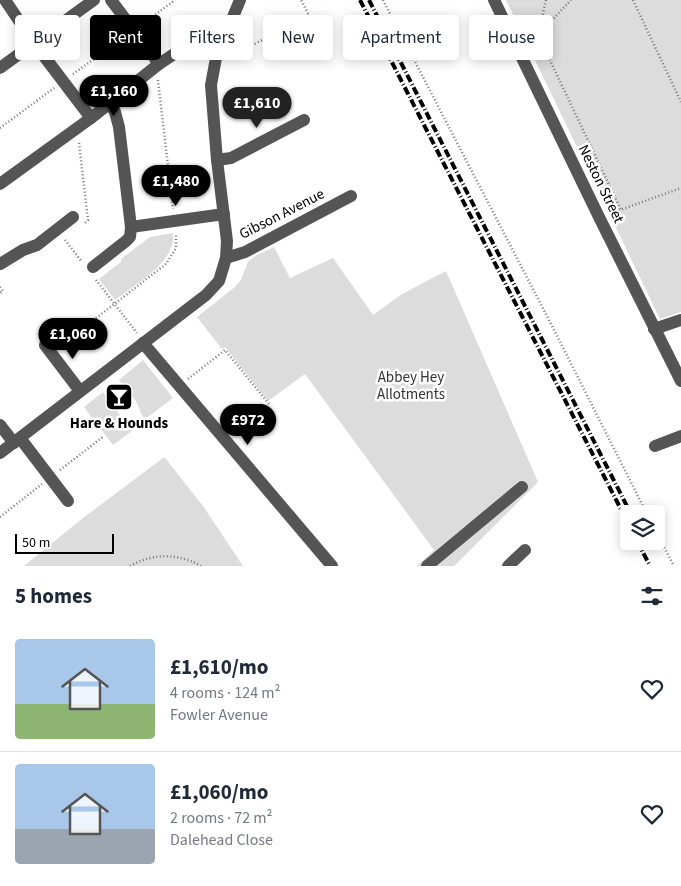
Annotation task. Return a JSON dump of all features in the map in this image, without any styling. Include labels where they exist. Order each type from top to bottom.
[{"type":"street","points":[[5,0],[15,15]]},
{"type":"street","points":[[73,15],[94,0]]},
{"type":"street","points":[[111,0],[122,15]]},
{"type":"street","points":[[234,15],[240,0]]},
{"type":"street","name":"Neston Street","points":[[494,0],[502,15]]},
{"type":"street","points":[[0,184],[91,118],[171,56]]},
{"type":"street","points":[[0,68],[15,57]]},
{"type":"street","points":[[47,60],[91,118]]},
{"type":"street","points":[[156,60],[159,64]]},
{"type":"street","points":[[0,453],[206,295],[219,281],[226,258],[224,214],[217,160],[212,84],[216,60]]},
{"type":"street","name":"Neston Street","points":[[524,60],[599,217],[681,381]]},
{"type":"street","points":[[88,265],[126,241],[130,236],[131,227],[119,128],[110,102]]},
{"type":"street","points":[[217,160],[231,158],[304,120]]},
{"type":"street","name":"Gibson Avenue","points":[[226,258],[245,252],[351,196]]},
{"type":"street","points":[[131,227],[224,214]]},
{"type":"street","points":[[0,264],[15,254],[37,245],[57,230],[77,221]]},
{"type":"street","points":[[654,329],[681,320]]},
{"type":"street","points":[[143,343],[332,566]]},
{"type":"street","points":[[45,345],[80,391]]},
{"type":"street","points":[[0,425],[17,441],[68,501]]},
{"type":"street","points":[[655,446],[681,436]]},
{"type":"street","points":[[436,564],[522,487]]},
{"type":"street","points":[[508,566],[525,550]]},
{"type":"path","points":[[154,15],[175,0]]},
{"type":"path","points":[[253,45],[309,15],[301,0]]},
{"type":"path","points":[[383,0],[554,329],[642,505]]},
{"type":"path","points":[[543,15],[546,0]]},
{"type":"path","points":[[553,19],[571,0]]},
{"type":"path","points":[[633,0],[681,102]]},
{"type":"path","points":[[550,60],[620,210]]},
{"type":"path","points":[[158,79],[174,211]]},
{"type":"path","points":[[77,221],[88,220],[79,138]]},
{"type":"path","points":[[599,217],[681,188]]},
{"type":"path","points":[[57,230],[88,265]]},
{"type":"path","points":[[58,347],[170,259],[176,248],[176,233]]},
{"type":"path","points":[[96,280],[143,343]]},
{"type":"path","points":[[0,287],[3,291],[0,293]]},
{"type":"path","points":[[179,387],[225,350],[269,404]]},
{"type":"path","points":[[58,472],[104,436]]},
{"type":"path","points":[[0,517],[44,483]]},
{"type":"path","points":[[665,549],[674,566]]},
{"type":"path","points":[[130,566],[149,558],[173,556],[188,559],[201,566]]},
{"type":"green space","points":[[506,0],[681,0],[681,312],[660,319],[535,60],[553,60],[553,15],[513,15]]},
{"type":"green space","points":[[173,233],[172,244],[162,263],[115,300],[99,279],[150,237]]},
{"type":"green space","name":"Abbey Hey Allotments","points":[[274,247],[290,278],[333,258],[373,315],[402,294],[446,271],[538,482],[454,566],[417,566],[434,550],[305,374],[268,401],[225,347],[222,349],[197,317],[235,287],[241,280],[248,262],[257,255]]},
{"type":"green space","points":[[143,360],[173,398],[144,420],[136,401],[119,380]]},
{"type":"green space","points":[[103,392],[132,431],[113,445],[84,407]]},
{"type":"green space","points":[[165,458],[203,506],[243,566],[24,566],[83,518]]},
{"type":"railway","points":[[360,0],[620,507]]},
{"type":"railway","points":[[369,0],[626,505]]},
{"type":"railway","points":[[642,550],[650,566]]},
{"type":"place","name":"Hare & Hounds","points":[[119,397]]}]
